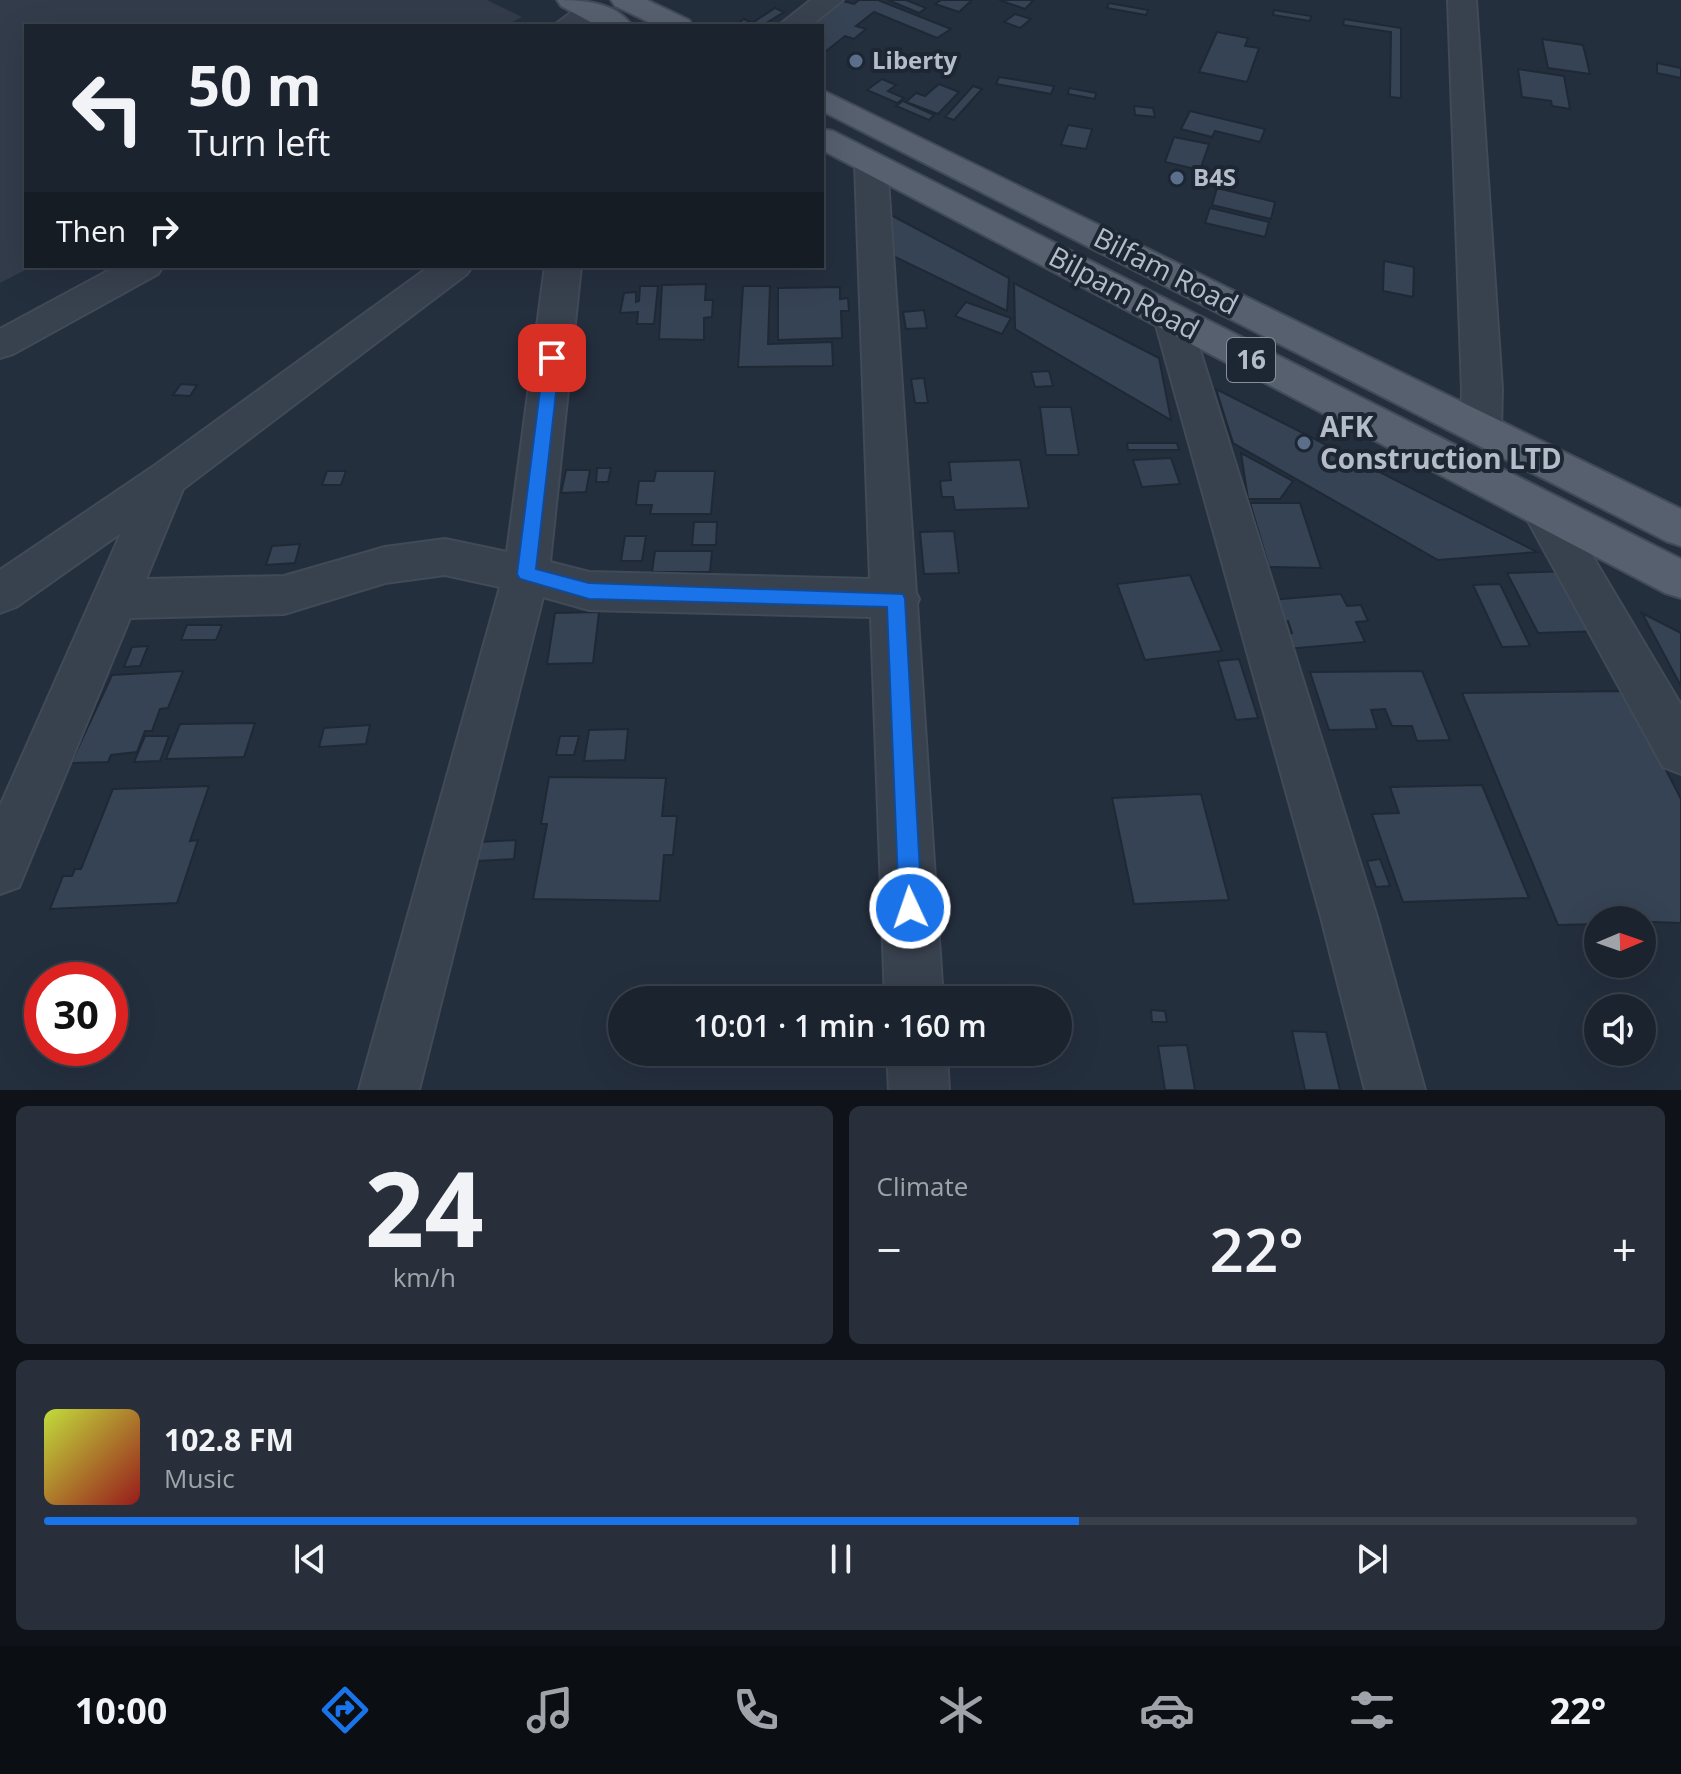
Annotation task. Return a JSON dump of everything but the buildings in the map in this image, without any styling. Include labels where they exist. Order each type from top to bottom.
[{"type":"main road","points":[[625,0],[675,24]]},
{"type":"main road","points":[[581,5],[614,24]]},
{"type":"main road","name":"Bilfam Road","points":[[824,100],[1681,529]]},
{"type":"main road","name":"Bilpam Road","points":[[824,139],[1681,580]]},
{"type":"street","points":[[795,24],[829,0]]},
{"type":"street","points":[[1462,0],[1482,389],[1481,430]]},
{"type":"street","points":[[568,24],[581,5]]},
{"type":"street","points":[[871,164],[896,599],[913,986]]},
{"type":"street","points":[[0,345],[141,268]]},
{"type":"street","points":[[0,594],[166,479],[451,268]]},
{"type":"street","points":[[389,1090],[526,574],[563,268]]},
{"type":"street","points":[[1172,318],[1349,917],[1395,1090]]},
{"type":"street","points":[[0,868],[166,479]]},
{"type":"street","points":[[1543,510],[1681,751]]},
{"type":"street","points":[[114,599],[284,595],[385,565],[445,557],[589,591],[896,599]]},
{"type":"street","points":[[918,1066],[919,1090]]},
{"type":"shaded area","points":[[0,0],[487,0],[522,17],[508,24],[24,24],[24,268],[29,268],[0,283]]},
{"type":"place","name":"Liberty","points":[[856,61]]},
{"type":"place","name":"B4S","points":[[1177,178]]},
{"type":"place","name":"AFK Construction LTD","points":[[1304,443]]},
{"type":"route","points":[[552,358],[526,574],[589,591],[896,599],[910,908]]}]
